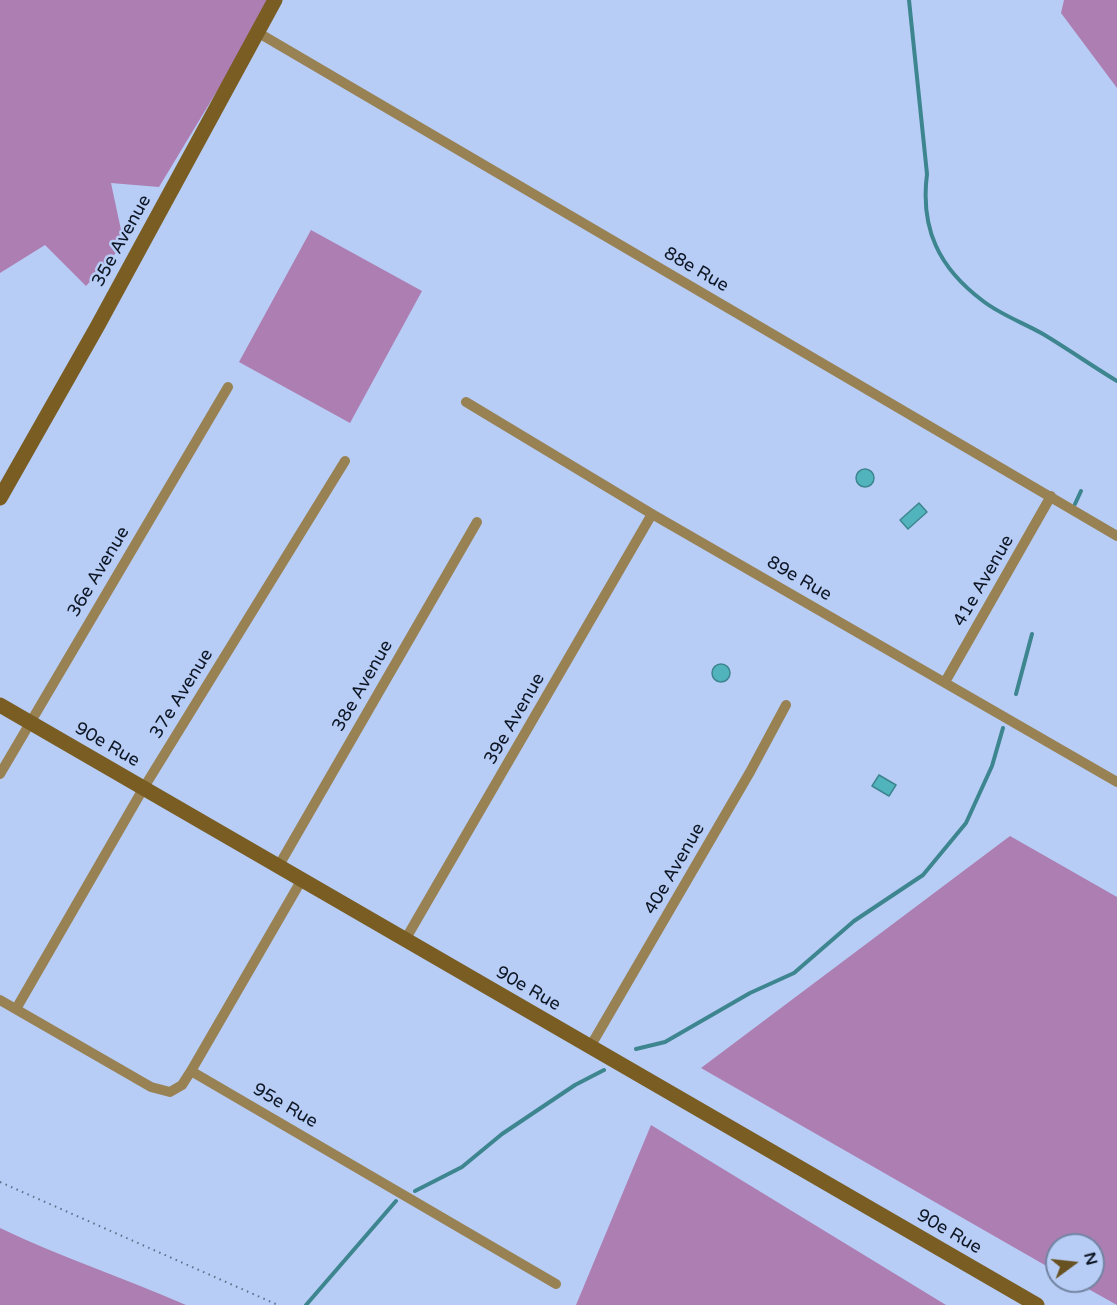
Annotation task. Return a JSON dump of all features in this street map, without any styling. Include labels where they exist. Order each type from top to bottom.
[{"type":"street","name":"35e Avenue","points":[[0,498],[97,327],[275,0]]},
{"type":"street","name":"88e Rue","points":[[257,33],[1117,536]]},
{"type":"street","name":"36e Avenue","points":[[0,774],[228,387]]},
{"type":"street","name":"89e Rue","points":[[466,402],[652,513],[1117,782]]},
{"type":"street","name":"37e Avenue","points":[[16,1009],[143,789],[345,461]]},
{"type":"street","name":"41e Avenue","points":[[945,682],[1051,496]]},
{"type":"street","name":"39e Avenue","points":[[405,940],[652,513]]},
{"type":"street","name":"38e Avenue","points":[[278,867],[477,522]]},
{"type":"street","name":"90e Rue","points":[[0,705],[1037,1305]]},
{"type":"street","name":"40e Avenue","points":[[590,1047],[750,772],[786,705]]},
{"type":"street","points":[[0,1000],[151,1087],[170,1092],[182,1085],[191,1071],[301,881]]},
{"type":"street","name":"95e Rue","points":[[191,1071],[556,1284]]},
{"type":"path","points":[[0,1182],[278,1305]]},
{"type":"shaded area","points":[[0,0],[272,0],[159,187],[111,183],[124,244],[86,286],[45,245],[0,273]]},
{"type":"shaded area","points":[[1064,0],[1117,0],[1117,88],[1061,13]]},
{"type":"shaded area","points":[[311,230],[422,291],[350,423],[239,362]]},
{"type":"shaded area","points":[[865,469],[871,472],[874,478],[871,484],[865,487],[859,484],[856,478],[859,472]]},
{"type":"shaded area","points":[[919,503],[927,512],[908,529],[900,520]]},
{"type":"shaded area","points":[[721,664],[727,667],[730,673],[727,679],[721,682],[715,679],[712,673],[715,667]]},
{"type":"shaded area","points":[[879,775],[896,785],[889,796],[872,786]]},
{"type":"shaded area","points":[[1010,836],[1117,897],[1117,1305],[1096,1293],[1105,1293],[1105,1233],[1045,1233],[1045,1265],[701,1068]]},
{"type":"shaded area","points":[[651,1125],[946,1305],[576,1305]]},
{"type":"shaded area","points":[[0,1228],[46,1248],[186,1305],[0,1305]]},
{"type":"waterway","points":[[909,0],[927,174],[927,212],[930,230],[944,261],[968,288],[990,306],[1043,334],[1117,381]]},
{"type":"waterway","points":[[1075,504],[1081,491]]},
{"type":"waterway","points":[[1016,694],[1032,634]]},
{"type":"waterway","points":[[636,1049],[665,1042],[750,993],[794,973],[854,921],[923,875],[966,823],[992,766],[1003,728]]},
{"type":"waterway","points":[[415,1191],[462,1167],[502,1134],[575,1085],[604,1070]]},
{"type":"waterway","points":[[306,1305],[396,1201]]}]
